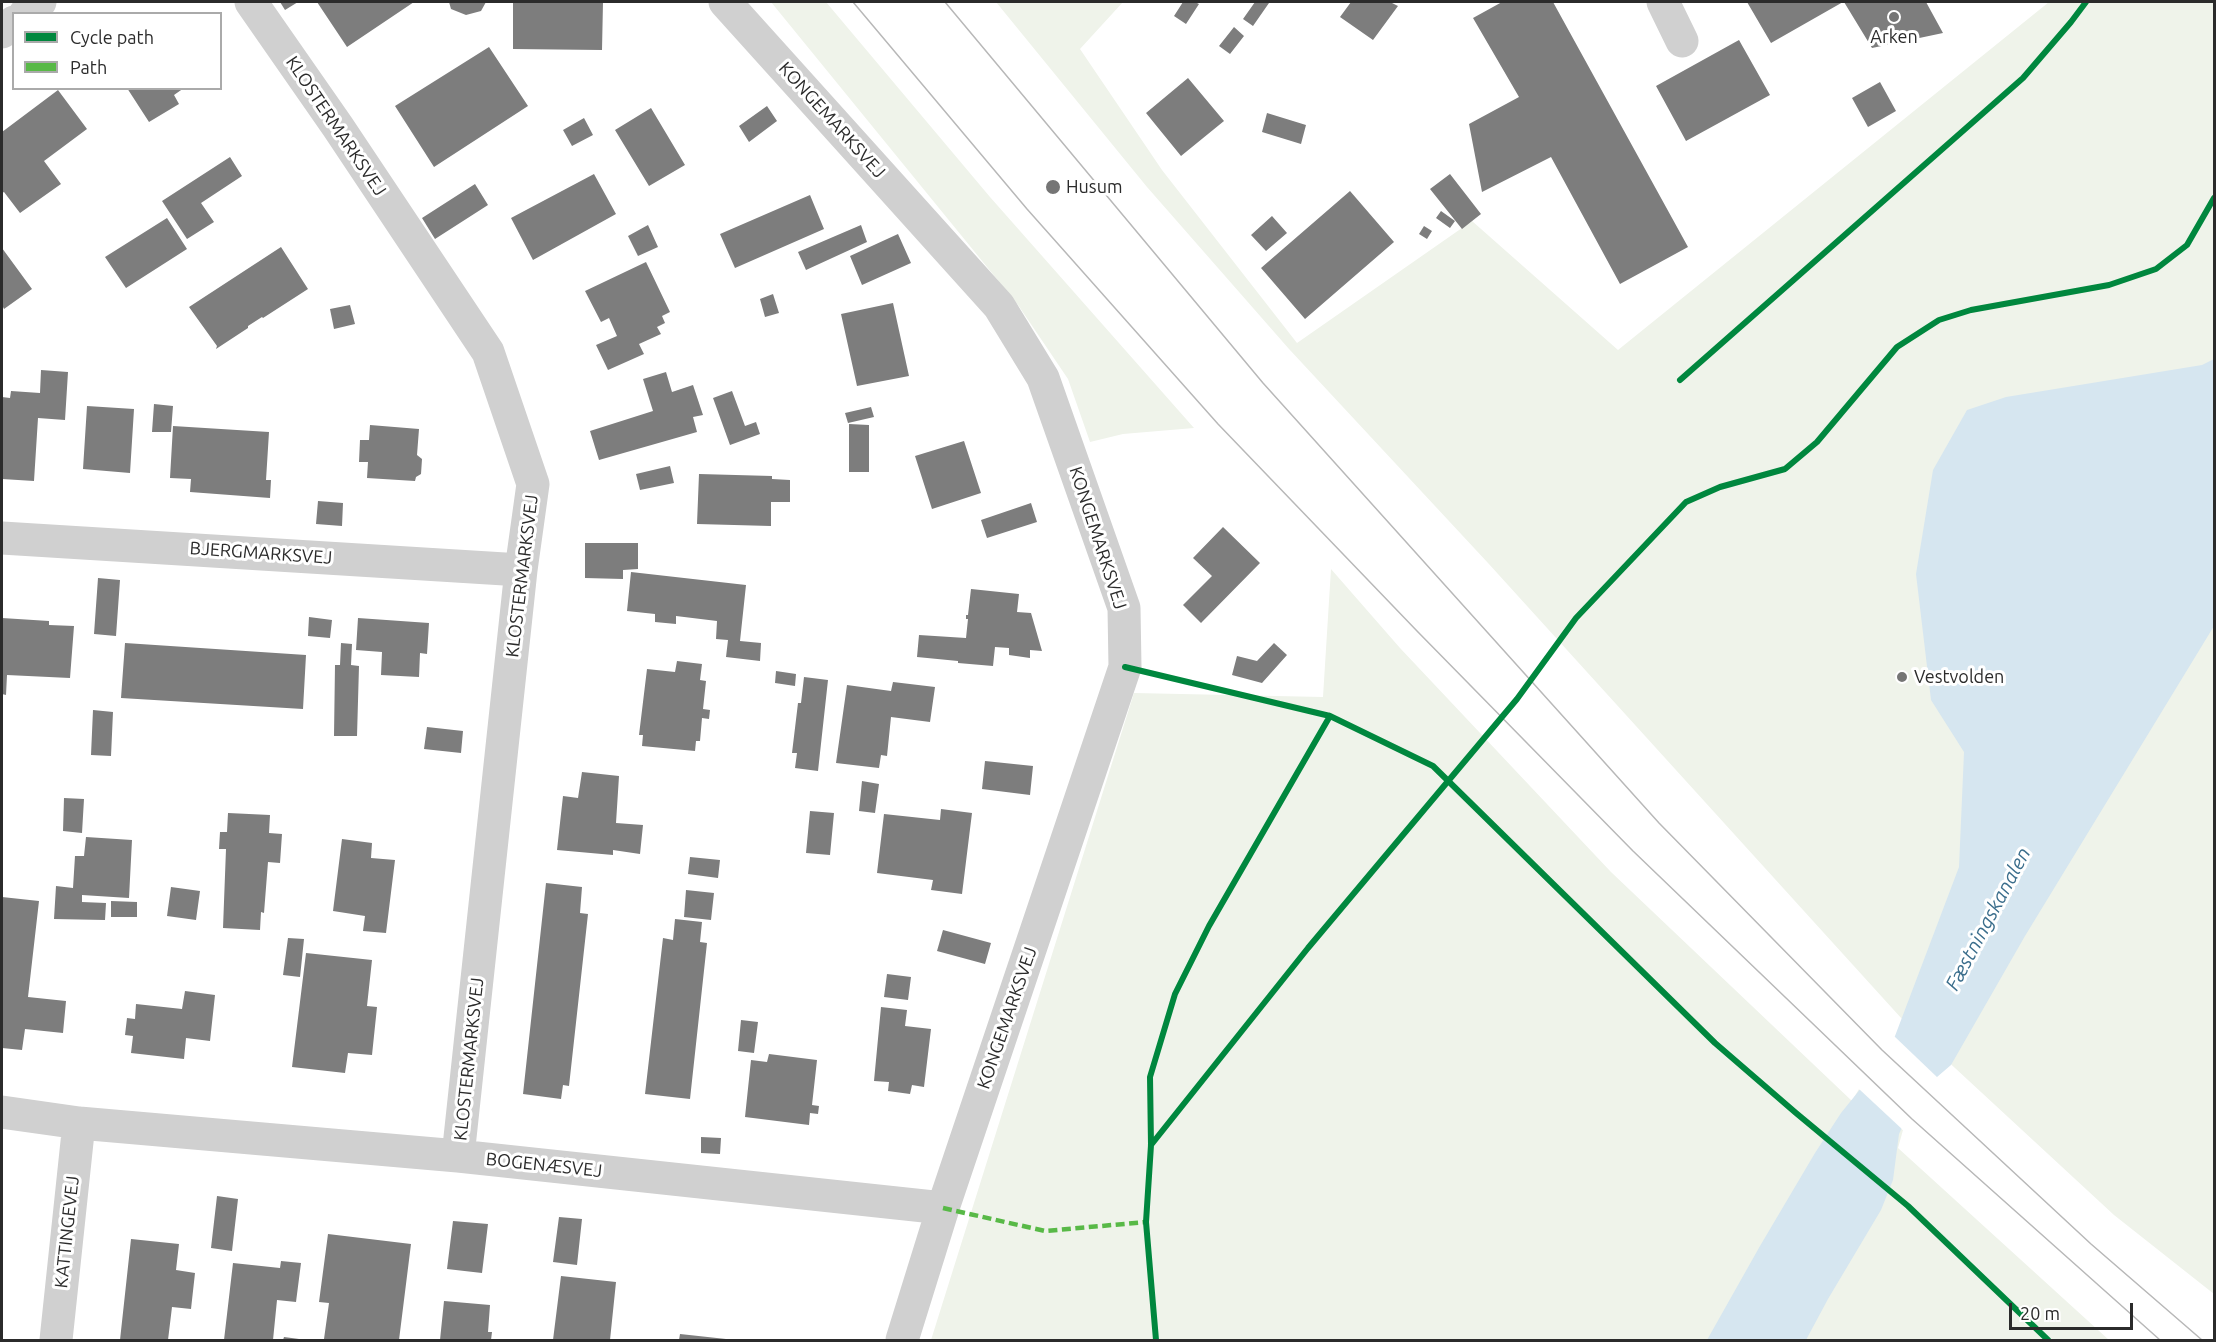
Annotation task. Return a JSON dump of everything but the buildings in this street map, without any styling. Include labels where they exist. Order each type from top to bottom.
[{"type":"street","points":[[28,12],[40,2]]},
{"type":"street","name":"KLOSTERMARKSVEJ","points":[[251,2],[338,127],[488,352],[533,484],[521,570],[458,1156]]},
{"type":"street","name":"KONGEMARKSVEJ","points":[[725,2],[999,306],[1043,378],[1124,608],[1125,667],[943,1208],[902,1341]]},
{"type":"street","points":[[1662,2],[1682,41]]},
{"type":"street","name":"BJERGMARKSVEJ","points":[[2,538],[521,570]]},
{"type":"street","name":"BOGENÆSVEJ","points":[[2,1112],[79,1123],[458,1156],[943,1208]]},
{"type":"street","name":"KATTINGEVEJ","points":[[56,1341],[79,1123]]},
{"type":"shaded area","points":[[771,2],[826,2],[990,197],[1194,428],[1123,434],[1090,442],[1068,379],[1018,305]]},
{"type":"shaded area","name":"Vestvolden","points":[[996,2],[1123,2],[1080,49],[1162,170],[1297,343],[1472,221],[1618,350],[2049,2],[2214,2],[2214,1294],[2114,1215],[1902,1019],[1488,563],[1289,349],[1147,187]]},
{"type":"shaded area","points":[[1331,569],[1400,648],[1611,872],[1852,1101],[1859,1089],[1903,1130],[1898,1148],[2109,1340],[931,1340],[1134,693],[1323,697]]},
{"type":"water","name":"Fæstningskanalen","points":[[2214,359],[2214,626],[2025,936],[1951,1065],[1930,1083],[1907,1117],[1899,1134],[1893,1180],[1881,1210],[1806,1340],[1707,1340],[1815,1153],[1841,1113],[1866,1082],[1895,1036],[1959,867],[1964,752],[1931,700],[1916,574],[1933,470],[1967,410],[2006,397],[2202,365]]},
{"type":"pier","points":[[1893,1035],[1938,1078],[1903,1130],[1859,1089]]},
{"type":"tram line","points":[[853,2],[1027,209],[1218,424],[1417,631],[1633,851],[1912,1119],[2160,1340]]},
{"type":"tram line","points":[[945,2],[1263,383],[1659,823],[1882,1050],[2091,1244],[2202,1340]]},
{"type":"marked path","points":[[943,1208],[1045,1231],[1146,1222]]},
{"type":"cycle path","points":[[1680,380],[2023,78],[2086,2]]},
{"type":"cycle path","points":[[1151,1145],[1308,948],[1517,699],[1576,618],[1686,502],[1720,487],[1785,469],[1817,442],[1897,347],[1939,320],[1971,310],[2109,285],[2156,269],[2187,245],[2214,198]]},
{"type":"cycle path","points":[[1125,667],[1330,716],[1433,766],[1715,1043],[1908,1206],[2048,1340]]},
{"type":"cycle path","points":[[1156,1340],[1146,1222],[1151,1145],[1150,1077],[1175,994],[1209,926],[1330,716]]},
{"type":"place","name":"Arken","points":[[1894,17]]},
{"type":"place","name":"Husum","points":[[1053,187]]},
{"type":"place","name":"Vestvolden","points":[[1902,677]]}]
